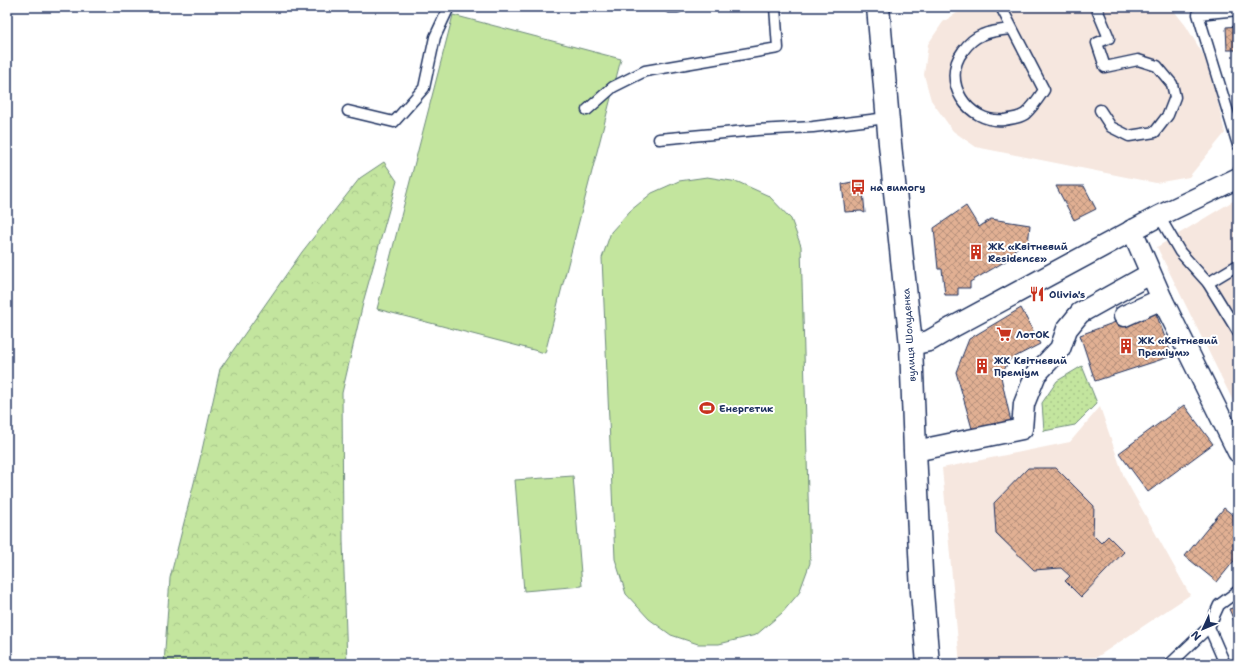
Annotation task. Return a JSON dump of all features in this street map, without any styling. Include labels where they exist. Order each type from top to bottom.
[{"type":"main road","name":"вулиця Шолуденка","points":[[878,7],[887,118],[911,345],[922,592],[928,664]]},
{"type":"street","points":[[911,345],[929,341],[1132,230],[1238,178]]},
{"type":"street","points":[[1132,230],[1150,274],[1238,452]]},
{"type":"street","points":[[915,451],[1022,429],[1024,404],[1036,374],[1060,349],[1068,329],[1080,313],[1150,274]]},
{"type":"street","points":[[1124,316],[1162,299]]},
{"type":"lane","points":[[348,111],[394,122],[424,88],[435,37],[450,7]]},
{"type":"lane","points":[[669,7],[678,7]]},
{"type":"lane","points":[[587,110],[614,87],[645,71],[778,48],[775,7]]},
{"type":"lane","points":[[1001,7],[1044,90],[1036,103],[1024,114],[1013,119],[997,121],[986,119],[968,107],[959,94],[955,79],[957,64],[960,55],[969,43],[982,35],[1012,29]]},
{"type":"lane","points":[[1096,7],[1109,38],[1097,43],[1105,67],[1138,60],[1157,66],[1172,84],[1175,97],[1168,115],[1155,132],[1129,136],[1111,127],[1100,110]]},
{"type":"lane","points":[[1238,10],[1198,14],[1238,145]]},
{"type":"lane","points":[[659,139],[757,130],[813,127],[887,118]]},
{"type":"lane","points":[[1160,216],[1180,252],[1208,283],[1238,332]]},
{"type":"lane","points":[[1208,283],[1238,265]]},
{"type":"lane","points":[[1170,664],[1209,627],[1219,604],[1238,591]]},
{"type":"lane","points":[[1209,627],[1225,664]]},
{"type":"shaded area","points":[[966,7],[1171,7],[1186,26],[1204,56],[1214,86],[1225,133],[1189,177],[1156,183],[976,147],[953,131],[931,100],[924,75],[928,44],[943,22]]},
{"type":"shaded area","points":[[1238,198],[1238,411],[1157,247]]},
{"type":"shaded area","points":[[1100,407],[1124,477],[1190,595],[1097,657],[960,664],[942,468],[1070,442]]},
{"type":"green space","points":[[453,15],[621,59],[545,353],[377,309]]},
{"type":"green space","points":[[384,162],[397,181],[364,299],[342,393],[343,541],[347,664],[164,664],[170,578],[200,459],[220,369],[302,252],[360,178]]},
{"type":"green space","name":"Енергетик","points":[[707,177],[738,182],[769,196],[791,219],[801,246],[810,563],[799,593],[782,613],[756,635],[719,644],[698,644],[671,635],[649,619],[626,594],[615,559],[602,258],[611,232],[630,211],[652,193],[679,181]]},
{"type":"green space","points":[[1082,366],[1097,403],[1075,425],[1044,431],[1042,403],[1057,381]]},
{"type":"green space","points":[[573,476],[582,586],[524,591],[515,480]]},
{"type":"building","points":[[1238,26],[1238,50],[1227,50],[1226,27]]},
{"type":"building","points":[[1236,50],[1238,50],[1238,78]]},
{"type":"building","points":[[862,180],[865,213],[861,211],[845,212],[842,184]]},
{"type":"building","points":[[1056,186],[1084,186],[1096,209],[1074,220]]},
{"type":"building","name":"ЖК «Квітневий Residence»","points":[[966,206],[979,227],[991,219],[1030,225],[1028,245],[1023,244],[1014,250],[1016,255],[970,282],[970,288],[958,288],[958,295],[945,295],[942,269],[938,269],[934,228]]},
{"type":"building","name":"ЖК Квітневий Преміум","points":[[1021,308],[1040,344],[1009,360],[1001,377],[1012,426],[973,432],[956,372],[969,339]]},
{"type":"building","name":"ЖК «Квітневий Преміум»","points":[[1154,308],[1172,356],[1095,381],[1080,335]]},
{"type":"building","points":[[1184,405],[1213,444],[1148,492],[1119,453]]},
{"type":"building","points":[[1028,468],[1056,468],[1094,506],[1093,535],[1101,543],[1108,536],[1124,552],[1081,597],[1065,581],[1070,576],[1061,568],[1034,570],[996,533],[994,503]]},
{"type":"building","points":[[1224,508],[1238,519],[1238,556],[1217,582],[1185,556]]},
{"type":"building","points":[[1238,606],[1238,630],[1229,609]]},
{"type":"place","name":"на вимогу","points":[[858,187]]},
{"type":"place","name":"ЖК «Квітневий Residence»","points":[[976,252]]},
{"type":"place","name":"Olivia's","points":[[1037,294]]},
{"type":"place","name":"ЛотОК","points":[[1004,334]]},
{"type":"place","name":"ЖК «Квітневий Преміум»","points":[[1126,346]]},
{"type":"place","name":"ЖК Квітневий Преміум","points":[[982,366]]},
{"type":"place","name":"Енергетик","points":[[707,408]]}]
